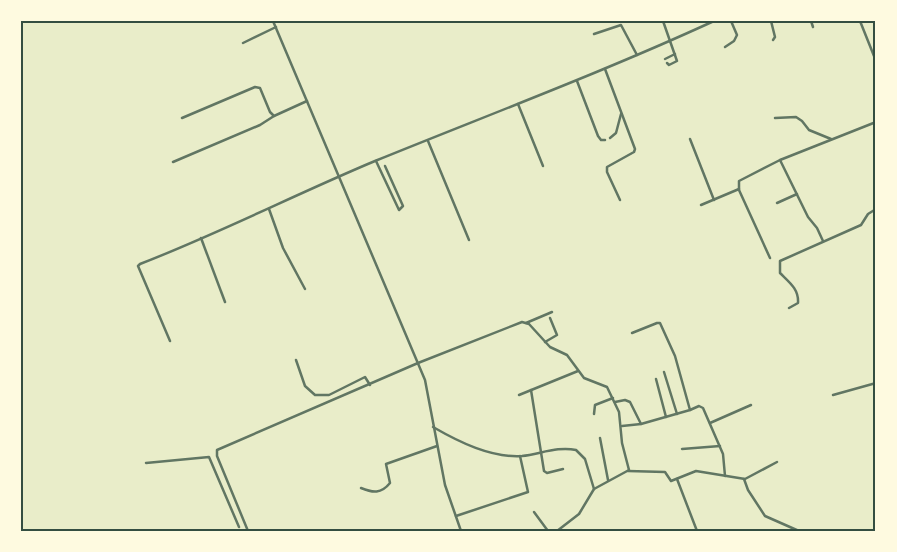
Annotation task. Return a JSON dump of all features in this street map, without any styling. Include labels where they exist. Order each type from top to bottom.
[{"type":"street","points":[[273,21],[428,387],[433,427],[445,485],[461,531]]},
{"type":"street","points":[[663,21],[671,41],[675,54],[677,61],[669,65],[666,61],[675,54]]},
{"type":"street","points":[[170,341],[139,265],[340,176],[605,69],[714,21]]},
{"type":"street","points":[[725,47],[734,41],[737,35],[731,21]]},
{"type":"street","points":[[771,21],[775,35],[773,40]]},
{"type":"street","points":[[811,21],[813,27]]},
{"type":"street","points":[[860,21],[876,61]]},
{"type":"street","points":[[594,34],[621,25],[637,55]]},
{"type":"street","points":[[243,43],[276,27]]},
{"type":"street","points":[[605,69],[635,149],[634,152],[607,169],[620,200]]},
{"type":"street","points":[[576,81],[598,136],[601,140],[606,140]]},
{"type":"street","points":[[182,118],[257,87],[274,116]]},
{"type":"street","points":[[173,162],[260,125],[274,116],[307,101]]},
{"type":"street","points":[[518,104],[543,166]]},
{"type":"street","points":[[610,138],[616,132],[622,113]]},
{"type":"street","points":[[775,118],[796,117],[809,130],[832,140]]},
{"type":"street","points":[[770,258],[738,183],[743,178],[780,160],[876,122]]},
{"type":"street","points":[[690,139],[714,200]]},
{"type":"street","points":[[428,141],[469,240]]},
{"type":"street","points":[[780,160],[808,217],[817,228],[823,241]]},
{"type":"street","points":[[376,161],[397,209],[400,210],[403,206],[385,166]]},
{"type":"street","points":[[702,205],[739,189]]},
{"type":"street","points":[[777,203],[797,194]]},
{"type":"street","points":[[269,209],[283,248],[305,289]]},
{"type":"street","points":[[790,308],[796,305],[798,300],[791,282],[780,273],[780,261],[861,224],[868,214],[876,209]]},
{"type":"street","points":[[201,238],[225,302]]},
{"type":"street","points":[[248,531],[217,456],[217,450],[418,363],[513,325],[526,323],[552,312]]},
{"type":"street","points":[[545,342],[557,335],[550,318]]},
{"type":"street","points":[[526,323],[552,348],[567,355],[585,379],[606,386],[615,402],[622,426],[622,439],[628,471]]},
{"type":"street","points":[[632,333],[660,323],[675,356],[690,410]]},
{"type":"street","points":[[296,360],[305,386],[315,396],[329,394],[366,377],[370,385]]},
{"type":"street","points":[[519,395],[578,371]]},
{"type":"street","points":[[664,372],[677,414]]},
{"type":"street","points":[[656,379],[666,417]]},
{"type":"street","points":[[833,395],[876,383]]},
{"type":"street","points":[[531,390],[539,453],[544,472],[563,469]]},
{"type":"street","points":[[594,414],[594,406],[613,398]]},
{"type":"street","points":[[615,402],[625,400],[630,402],[641,424]]},
{"type":"street","points":[[710,423],[751,405]]},
{"type":"street","points":[[622,426],[641,424],[702,407],[720,446],[725,463],[725,476]]},
{"type":"street","points":[[433,427],[470,445],[504,455],[520,456],[561,449],[578,451],[585,459],[594,489]]},
{"type":"street","points":[[600,438],[608,480]]},
{"type":"street","points":[[361,488],[376,492],[383,490],[390,483],[386,464],[437,446]]},
{"type":"street","points":[[682,449],[720,446]]},
{"type":"street","points":[[456,516],[528,492],[520,456]]},
{"type":"street","points":[[146,463],[209,457],[239,527]]},
{"type":"street","points":[[557,531],[579,514],[594,489],[628,471],[663,472],[671,480],[696,471],[744,479],[777,462]]},
{"type":"street","points":[[677,479],[697,531]]},
{"type":"street","points":[[744,479],[750,495],[765,516],[799,531]]},
{"type":"street","points":[[534,512],[548,531]]}]
